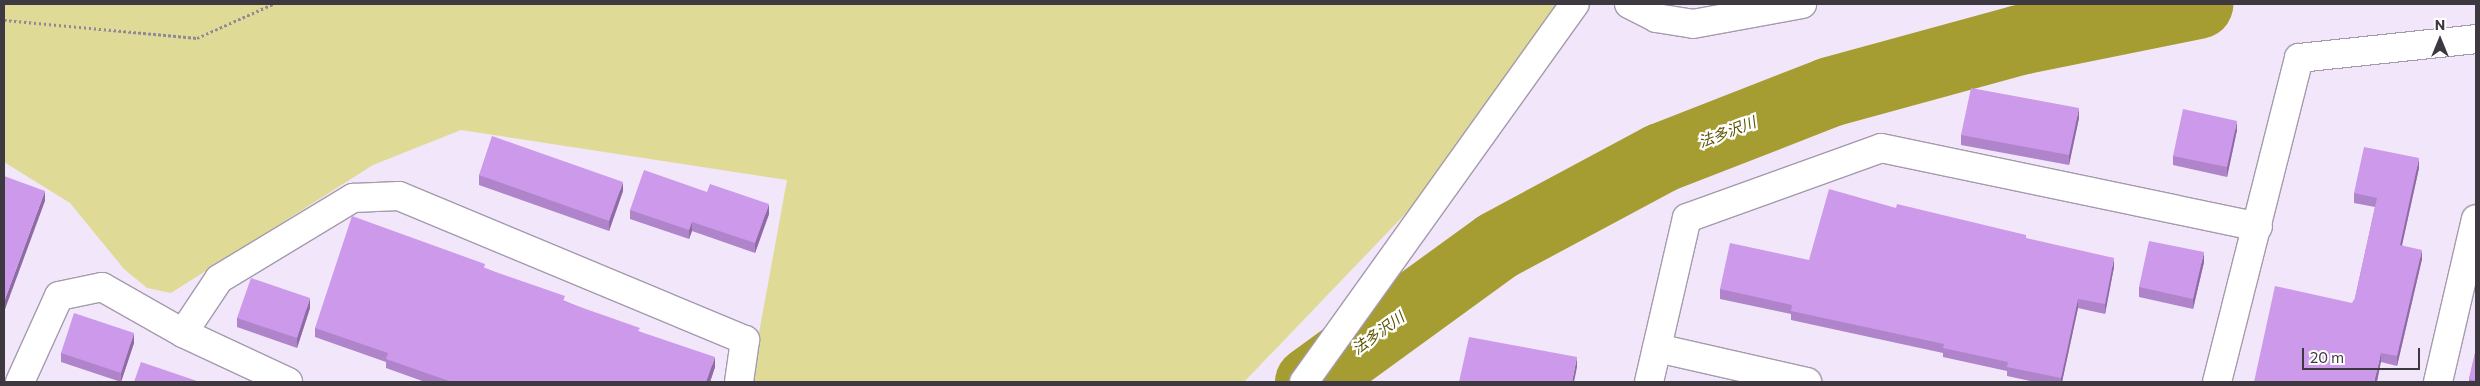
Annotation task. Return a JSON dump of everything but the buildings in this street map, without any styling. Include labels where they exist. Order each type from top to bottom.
[{"type":"street","points":[[1304,382],[1575,4]]},
{"type":"street","points":[[1629,4],[1656,18],[1693,24],[1802,4]]},
{"type":"street","points":[[2217,382],[2258,227],[2299,58],[2476,39]]},
{"type":"street","points":[[1650,382],[1688,218],[1881,148],[2258,227]]},
{"type":"street","points":[[183,333],[219,279],[353,198],[399,196],[745,340],[739,382]]},
{"type":"street","points":[[2438,382],[2470,285],[2476,219]]},
{"type":"street","points":[[20,382],[60,296],[102,286],[183,333],[288,382]]},
{"type":"street","points":[[1657,348],[1807,382]]},
{"type":"path","points":[[4,20],[196,38],[273,4]]},
{"type":"shaded area","points":[[4,4],[1575,4],[1480,136],[1244,382],[750,382],[787,180],[461,130],[373,165],[171,293],[147,288],[124,269],[70,203],[4,162]]},
{"type":"waterway","name":"法多沢川","points":[[1310,382],[1497,246],[1661,158],[1830,92],[2020,40],[2198,4]]}]
